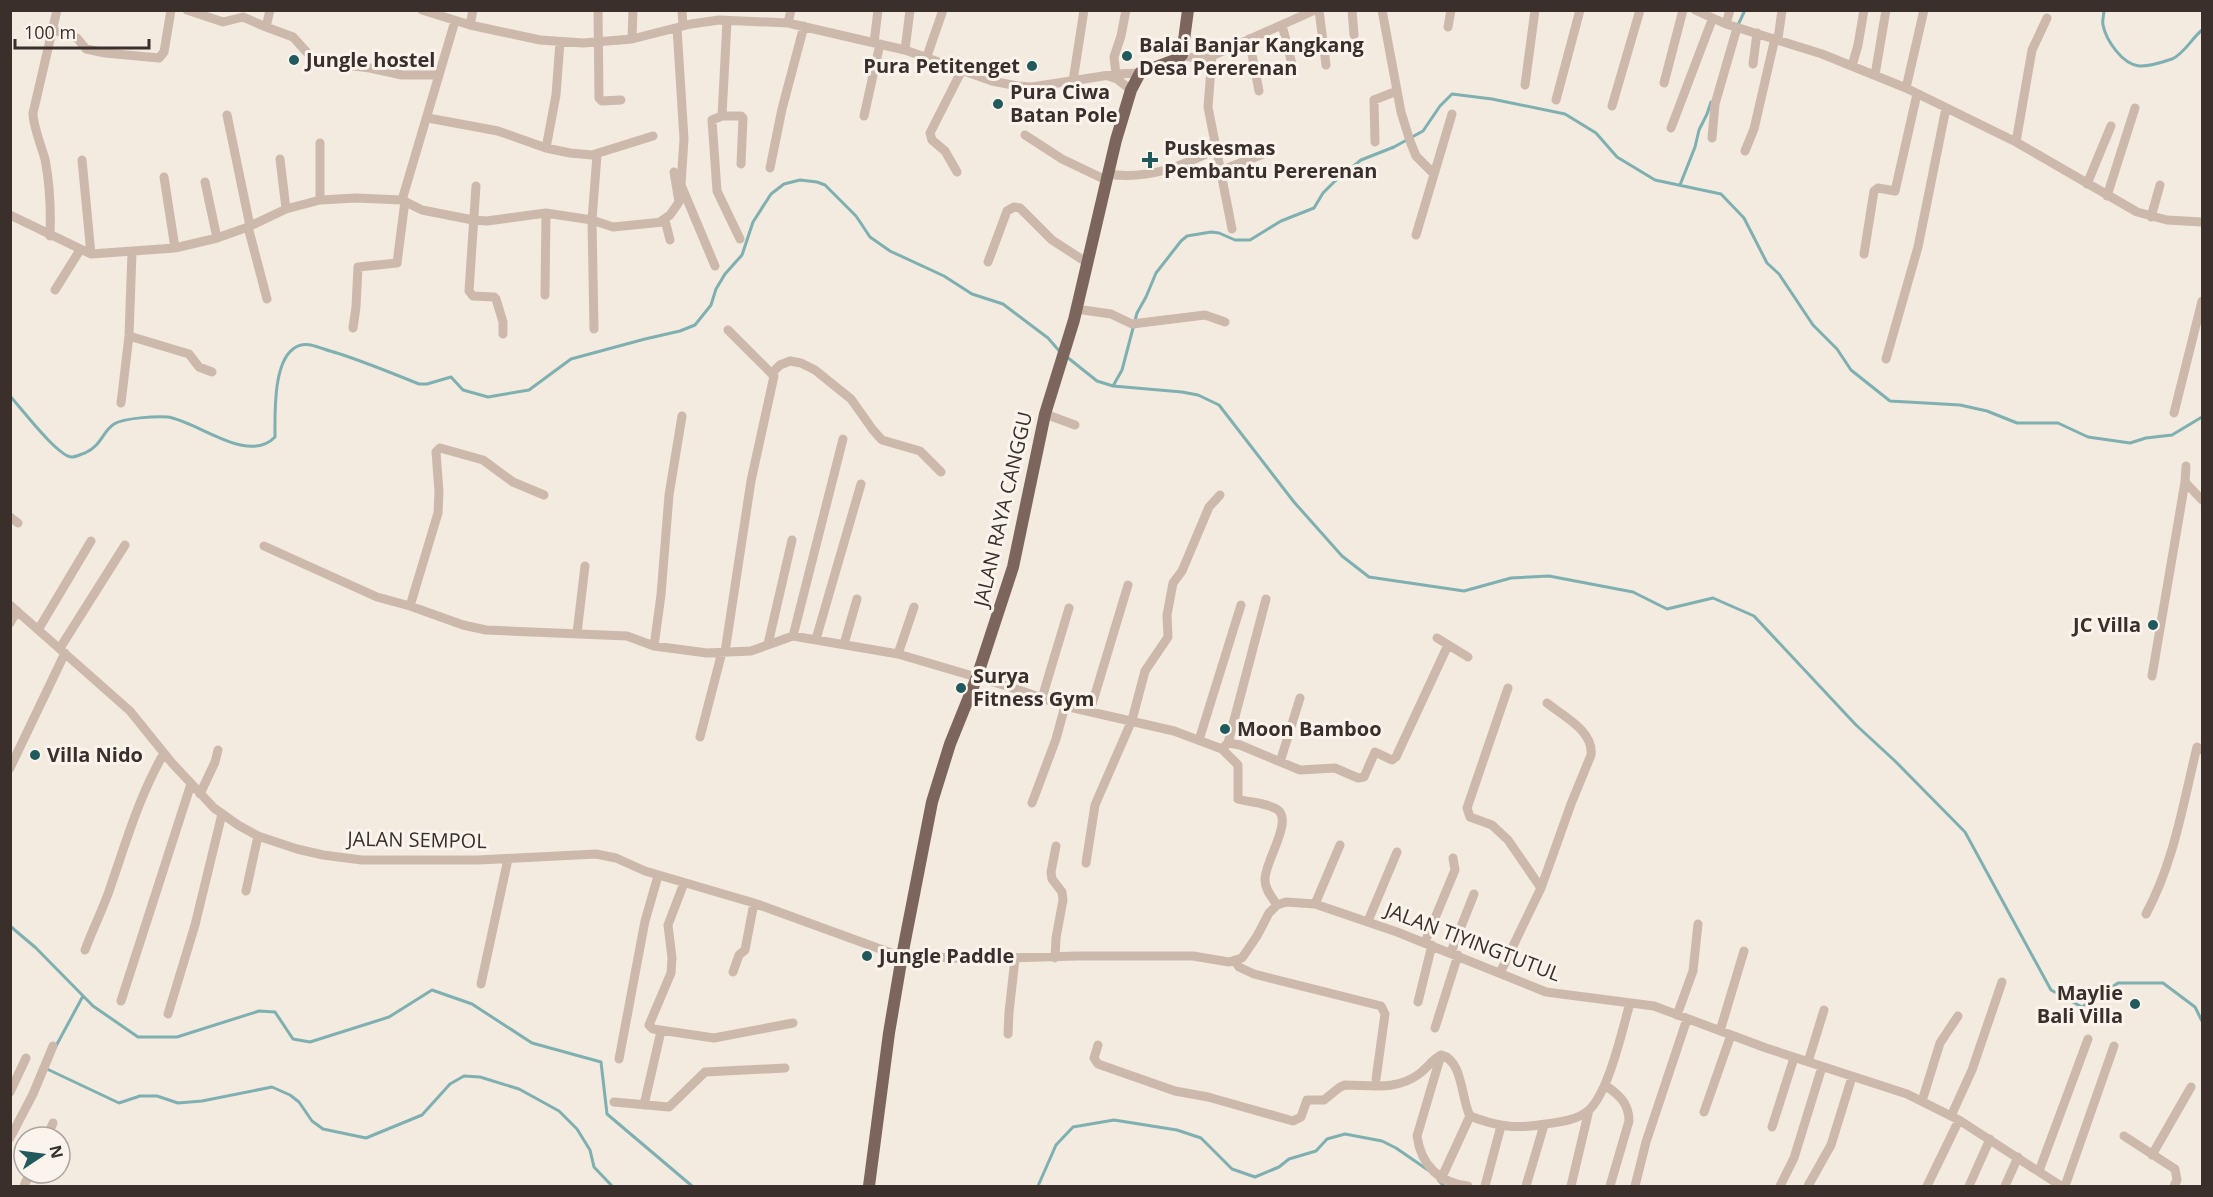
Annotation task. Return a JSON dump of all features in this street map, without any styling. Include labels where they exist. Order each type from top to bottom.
[{"type":"main road","points":[[1140,73],[1178,59],[1182,55],[1188,10]]},
{"type":"main road","name":"JALAN RAYA CANGGU","points":[[869,1186],[889,1033],[932,802],[950,744],[977,677],[1013,567],[1046,414],[1076,309],[1107,177],[1131,90],[1140,73]]},
{"type":"street","points":[[50,236],[51,203],[47,170],[40,138],[33,122],[33,113],[57,10]]},
{"type":"street","points":[[51,29],[77,38],[86,49],[159,58],[164,52],[171,10]]},
{"type":"street","points":[[187,10],[223,22],[243,17],[294,37],[312,58],[320,62],[370,68],[402,75],[438,75]]},
{"type":"street","points":[[266,27],[270,10]]},
{"type":"street","points":[[422,10],[470,25],[560,42],[599,43],[632,39],[722,17],[788,23],[905,50],[1002,84],[1017,86],[1032,87],[1140,73]]},
{"type":"street","points":[[470,25],[473,10]]},
{"type":"street","points":[[598,10],[599,98],[602,101],[621,100]]},
{"type":"street","points":[[632,39],[633,10]]},
{"type":"street","points":[[682,10],[680,27],[684,139],[681,185],[715,266]]},
{"type":"street","points":[[788,23],[791,10]]},
{"type":"street","points":[[864,116],[877,44],[878,10]]},
{"type":"street","points":[[905,50],[910,10]]},
{"type":"street","points":[[927,57],[943,10]]},
{"type":"street","points":[[1073,81],[1084,10]]},
{"type":"street","points":[[1112,75],[1114,57],[1126,10]]},
{"type":"street","points":[[1182,55],[1197,59],[1212,56],[1282,25],[1300,14],[1317,10],[1326,65]]},
{"type":"street","points":[[1352,10],[1354,35]]},
{"type":"street","points":[[1382,10],[1401,112],[1416,156],[1433,173]]},
{"type":"street","points":[[1448,27],[1450,10]]},
{"type":"street","points":[[1525,85],[1535,10]]},
{"type":"street","points":[[1556,100],[1580,10]]},
{"type":"street","points":[[1612,106],[1640,10]]},
{"type":"street","points":[[1664,83],[1683,10]]},
{"type":"street","points":[[1695,10],[1712,20],[1776,39],[1906,88],[2016,142],[2137,212],[2167,220],[2202,222]]},
{"type":"street","points":[[1712,138],[1715,104],[1731,26],[1730,10]]},
{"type":"street","points":[[1745,151],[1754,129],[1782,10]]},
{"type":"street","points":[[1852,66],[1864,10]]},
{"type":"street","points":[[1875,75],[1886,10]]},
{"type":"street","points":[[1906,88],[1924,10]]},
{"type":"street","points":[[722,17],[722,116]]},
{"type":"street","points":[[2016,142],[2032,50],[2047,18]]},
{"type":"street","points":[[1671,128],[1712,20]]},
{"type":"street","points":[[353,328],[358,267],[397,263],[403,200],[455,21]]},
{"type":"street","points":[[1282,25],[1293,68]]},
{"type":"street","points":[[770,168],[782,109],[804,26]]},
{"type":"street","points":[[1753,64],[1757,33]]},
{"type":"street","points":[[1250,39],[1259,91]]},
{"type":"street","points":[[546,147],[556,94],[560,42]]},
{"type":"street","points":[[1212,56],[1208,107],[1232,229]]},
{"type":"street","points":[[957,172],[945,151],[933,140],[930,133],[962,70]]},
{"type":"street","points":[[1112,75],[1131,90]]},
{"type":"street","points":[[1375,142],[1374,100],[1397,90]]},
{"type":"street","points":[[1864,254],[1874,191],[1878,188],[1895,191],[1917,94]]},
{"type":"street","points":[[1886,359],[1918,247],[1946,108]]},
{"type":"street","points":[[2107,196],[2135,108]]},
{"type":"street","points":[[1416,235],[1452,114]]},
{"type":"street","points":[[227,115],[249,226],[267,299]]},
{"type":"street","points":[[740,239],[717,191],[712,120],[722,116],[741,116],[743,118],[741,164]]},
{"type":"street","points":[[428,118],[498,131],[570,153],[597,155],[653,136]]},
{"type":"street","points":[[2087,184],[2112,126]]},
{"type":"street","points":[[1025,135],[1062,159],[1107,177],[1148,175],[1189,163],[1216,149]]},
{"type":"street","points":[[320,143],[320,200]]},
{"type":"street","points":[[1220,171],[1263,154]]},
{"type":"street","points":[[594,329],[592,220],[597,155]]},
{"type":"street","points":[[280,159],[286,209]]},
{"type":"street","points":[[82,160],[91,254]]},
{"type":"street","points":[[660,222],[670,215],[679,202],[674,172]]},
{"type":"street","points":[[164,177],[175,248]]},
{"type":"street","points":[[205,182],[217,238]]},
{"type":"street","points":[[2151,217],[2160,185]]},
{"type":"street","points":[[476,186],[469,291],[473,296],[496,299],[503,322],[503,334]]},
{"type":"street","points":[[10,215],[91,254],[175,248],[217,238],[286,209],[320,200],[356,198],[403,200],[422,210],[446,217],[473,220],[487,221],[546,213],[592,220],[613,227],[660,222],[666,224],[670,240]]},
{"type":"street","points":[[988,262],[1007,211],[1014,207],[1020,208],[1058,245],[1086,262]]},
{"type":"street","points":[[545,295],[546,213]]},
{"type":"street","points":[[55,290],[80,250]]},
{"type":"street","points":[[121,403],[129,336],[132,252]]},
{"type":"street","points":[[2174,413],[2202,301]]},
{"type":"street","points":[[1076,309],[1111,314],[1132,324],[1205,315],[1225,322]]},
{"type":"street","points":[[700,737],[723,652],[752,482],[774,379],[772,373],[728,330]]},
{"type":"street","points":[[129,336],[189,354],[199,367],[212,372]]},
{"type":"street","points":[[772,373],[780,365],[790,361],[801,363],[815,370],[851,399],[882,440],[920,451],[941,472]]},
{"type":"street","points":[[1046,414],[1075,425]]},
{"type":"street","points":[[654,646],[661,596],[669,495],[682,416]]},
{"type":"street","points":[[793,636],[843,439]]},
{"type":"street","points":[[410,606],[438,513],[436,452],[440,448],[483,460],[513,482],[544,495]]},
{"type":"street","points":[[2152,676],[2186,466]]},
{"type":"street","points":[[2185,482],[2202,500]]},
{"type":"street","points":[[816,639],[861,484]]},
{"type":"street","points":[[1086,863],[1095,805],[1132,720],[1144,671],[1168,637],[1167,615],[1173,583],[1182,571],[1209,507],[1220,495]]},
{"type":"street","points":[[768,644],[792,540]]},
{"type":"street","points":[[39,630],[91,541]]},
{"type":"street","points":[[10,768],[63,651],[125,545]]},
{"type":"street","points":[[264,546],[377,597],[463,625],[486,630],[627,636],[654,646],[707,652],[751,651],[793,636],[816,639],[898,654],[1065,706],[1132,720],[1225,746],[1240,745],[1299,770],[1335,768],[1358,778],[1364,777],[1375,752],[1392,760],[1396,757],[1448,645]]},
{"type":"street","points":[[577,633],[585,566]]},
{"type":"street","points":[[1090,711],[1128,585]]},
{"type":"street","points":[[844,644],[857,599]]},
{"type":"street","points":[[902,956],[1015,959],[1193,956],[1224,961],[1235,961],[1242,958],[1269,913],[1277,905],[1264,879],[1283,822],[1282,815],[1269,806],[1238,799],[1238,765],[1225,746],[1266,599]]},
{"type":"street","points":[[1199,740],[1242,605]]},
{"type":"street","points":[[10,623],[14,608]]},
{"type":"street","name":"JALAN SEMPOL","points":[[14,608],[130,711],[200,794],[222,814],[258,836],[297,849],[362,860],[508,859],[596,854],[616,858],[658,876],[754,903],[902,956]]},
{"type":"street","points":[[898,654],[914,608]]},
{"type":"street","points":[[1042,698],[1069,608]]},
{"type":"street","points":[[1437,638],[1468,657]]},
{"type":"street","points":[[1508,688],[1467,808],[1470,817],[1492,825],[1508,840],[1541,888]]},
{"type":"street","points":[[1280,762],[1300,698]]},
{"type":"street","points":[[1500,973],[1541,888],[1570,804],[1591,755],[1592,746],[1583,732],[1547,703]]},
{"type":"street","points":[[1032,804],[1056,739],[1065,706]]},
{"type":"street","points":[[2146,914],[2161,887],[2169,863],[2197,747],[2202,750]]},
{"type":"street","points":[[200,794],[218,750]]},
{"type":"street","points":[[85,950],[108,894],[138,805],[164,753]]},
{"type":"street","points":[[121,1002],[191,784]]},
{"type":"street","points":[[168,1014],[195,926],[222,814]]},
{"type":"street","points":[[246,891],[258,836]]},
{"type":"street","points":[[1315,904],[1340,845]]},
{"type":"street","points":[[1055,958],[1063,900],[1062,892],[1052,879],[1051,872],[1056,846]]},
{"type":"street","points":[[1368,921],[1397,852]]},
{"type":"street","points":[[1418,1002],[1428,944],[1455,870],[1453,858]]},
{"type":"street","points":[[480,984],[508,859]]},
{"type":"street","points":[[619,1059],[645,921],[658,876]]},
{"type":"street","points":[[684,883],[668,925],[672,958],[671,973],[649,1020],[649,1025],[661,1031],[714,1038],[793,1023]]},
{"type":"street","points":[[1435,1029],[1474,894]]},
{"type":"street","name":"JALAN TIYINGTUTUL","points":[[1277,905],[1286,902],[1315,904],[1368,921],[1455,954],[1535,988],[1558,995],[1654,1006],[1794,1058],[1907,1094],[1955,1118],[2063,1186]]},
{"type":"street","points":[[733,972],[739,955],[745,950],[754,903]]},
{"type":"street","points":[[1635,1186],[1682,1017],[1693,971],[1698,924]]},
{"type":"street","points":[[1720,1031],[1744,951]]},
{"type":"street","points":[[1008,1034],[1015,959]]},
{"type":"street","points":[[1235,961],[1239,967],[1254,974],[1381,1006],[1385,1014],[1376,1079]]},
{"type":"street","points":[[1927,1186],[1955,1118],[2002,982]]},
{"type":"street","points":[[1571,1186],[1589,1110],[1605,1084],[1630,1003]]},
{"type":"street","points":[[1808,1062],[1824,1010]]},
{"type":"street","points":[[1922,1101],[1940,1043],[1959,1016]]},
{"type":"street","points":[[644,1105],[661,1031]]},
{"type":"street","points":[[1704,1112],[1731,1035]]},
{"type":"street","points":[[2039,1171],[2088,1039]]},
{"type":"street","points":[[1098,1045],[1095,1058],[1098,1064],[1175,1091],[1208,1097],[1293,1121],[1301,1117],[1307,1100],[1324,1100],[1345,1085],[1397,1085],[1420,1073],[1441,1055]]},
{"type":"street","points":[[10,1138],[33,1094],[52,1046]]},
{"type":"street","points":[[2063,1186],[2114,1046]]},
{"type":"street","points":[[1441,1055],[1450,1059],[1458,1073],[1470,1116],[1441,1179]]},
{"type":"street","points":[[1441,1055],[1417,1136],[1421,1154],[1430,1169],[1441,1179],[1457,1185],[1493,1186]]},
{"type":"street","points":[[10,1092],[26,1058]]},
{"type":"street","points":[[1772,1127],[1794,1058]]},
{"type":"street","points":[[1780,1186],[1794,1158],[1822,1067]]},
{"type":"street","points":[[614,1102],[669,1107],[705,1072],[785,1068]]},
{"type":"street","points":[[1808,1186],[1831,1145],[1852,1077]]},
{"type":"street","points":[[1605,1084],[1619,1095],[1629,1112],[1629,1121],[1610,1186]]},
{"type":"street","points":[[2152,1155],[2191,1087]]},
{"type":"street","points":[[1470,1116],[1513,1128],[1544,1125],[1574,1118],[1589,1110]]},
{"type":"street","points":[[1526,1186],[1544,1125]]},
{"type":"street","points":[[1485,1186],[1501,1126]]},
{"type":"street","points":[[2124,1136],[2176,1171],[2177,1180],[2174,1186]]},
{"type":"street","points":[[1969,1186],[1990,1139]]},
{"type":"street","points":[[2005,1186],[2018,1157]]},
{"type":"waterway","points":[[1738,25],[1745,10]]},
{"type":"waterway","points":[[2104,10],[2103,25],[2111,44],[2127,61],[2139,66],[2156,64],[2176,57],[2202,30]]},
{"type":"waterway","points":[[1113,386],[1122,370],[1137,313],[1156,273],[1181,241],[1187,236],[1211,232],[1235,240],[1250,240],[1281,221],[1314,208],[1323,193],[1361,160],[1394,147],[1423,131],[1440,106],[1452,94],[1492,99],[1565,114],[1596,133],[1617,157],[1655,180],[1721,194],[1744,218],[1767,263],[1779,274],[1813,325],[1837,349],[1851,370],[1890,401],[1960,405],[1987,411],[2017,423],[2058,423],[2088,437],[2130,443],[2146,438],[2172,435],[2202,417]]},
{"type":"waterway","points":[[1680,185],[1711,102]]},
{"type":"waterway","points":[[10,396],[49,441],[66,455],[75,457],[91,450],[114,424],[148,417],[168,417],[180,420],[237,444],[251,446],[264,444],[275,437],[276,390],[286,356],[293,349],[304,345],[347,356],[419,384],[451,377],[463,390],[488,397],[529,390],[571,359],[680,331],[695,325],[711,305],[716,289],[725,274],[742,255],[753,222],[771,194],[784,184],[800,180],[825,185],[856,216],[870,237],[890,251],[944,276],[972,294],[1003,304],[1048,338],[1061,353]]},
{"type":"waterway","points":[[1067,357],[1097,381],[1113,386],[1198,395],[1219,405],[1294,502],[1342,556],[1369,577],[1464,591],[1511,578],[1549,576],[1633,592],[1667,609],[1713,598],[1754,616],[1856,725],[1965,832],[2051,990],[2082,1007],[2118,983],[2163,983],[2195,1007],[2202,1021]]},
{"type":"waterway","points":[[10,926],[36,948],[93,1006],[138,1037],[177,1037],[259,1011],[275,1012],[293,1039],[310,1042],[389,1017],[432,990],[472,1004],[532,1043],[601,1062],[607,1114],[692,1186]]},
{"type":"waterway","points":[[56,1046],[83,996]]},
{"type":"waterway","points":[[47,1069],[119,1103],[140,1096],[157,1096],[178,1103],[202,1101],[272,1087],[299,1102],[312,1121],[323,1129],[366,1138],[422,1115],[450,1084],[464,1076],[480,1077],[519,1089],[559,1111],[577,1129],[590,1150],[594,1167],[612,1186]]},
{"type":"waterway","points":[[1038,1186],[1056,1145],[1073,1127],[1114,1120],[1177,1130],[1201,1138],[1232,1169],[1255,1177],[1279,1167],[1289,1159],[1316,1151],[1327,1139],[1345,1134],[1382,1141],[1428,1170]]},
{"type":"waterway","points":[[1439,1181],[1444,1186]]},
{"type":"place","name":"Balai Banjar Kangkang Desa Pererenan","points":[[1127,56]]},
{"type":"place","name":"Jungle hostel","points":[[294,60]]},
{"type":"place","name":"Pura Petitenget","points":[[1032,66]]},
{"type":"place","name":"Pura Ciwa Batan Pole","points":[[998,104]]},
{"type":"place","name":"Puskesmas Pembantu Pererenan","points":[[1150,160]]},
{"type":"place","name":"JC Villa","points":[[2153,625]]},
{"type":"place","name":"Surya Fitness Gym","points":[[961,688]]},
{"type":"place","name":"Moon Bamboo","points":[[1225,729]]},
{"type":"place","name":"Villa Nido","points":[[35,755]]},
{"type":"place","name":"Jungle Paddle","points":[[867,956]]},
{"type":"place","name":"Maylie Bali Villa","points":[[2135,1004]]}]
